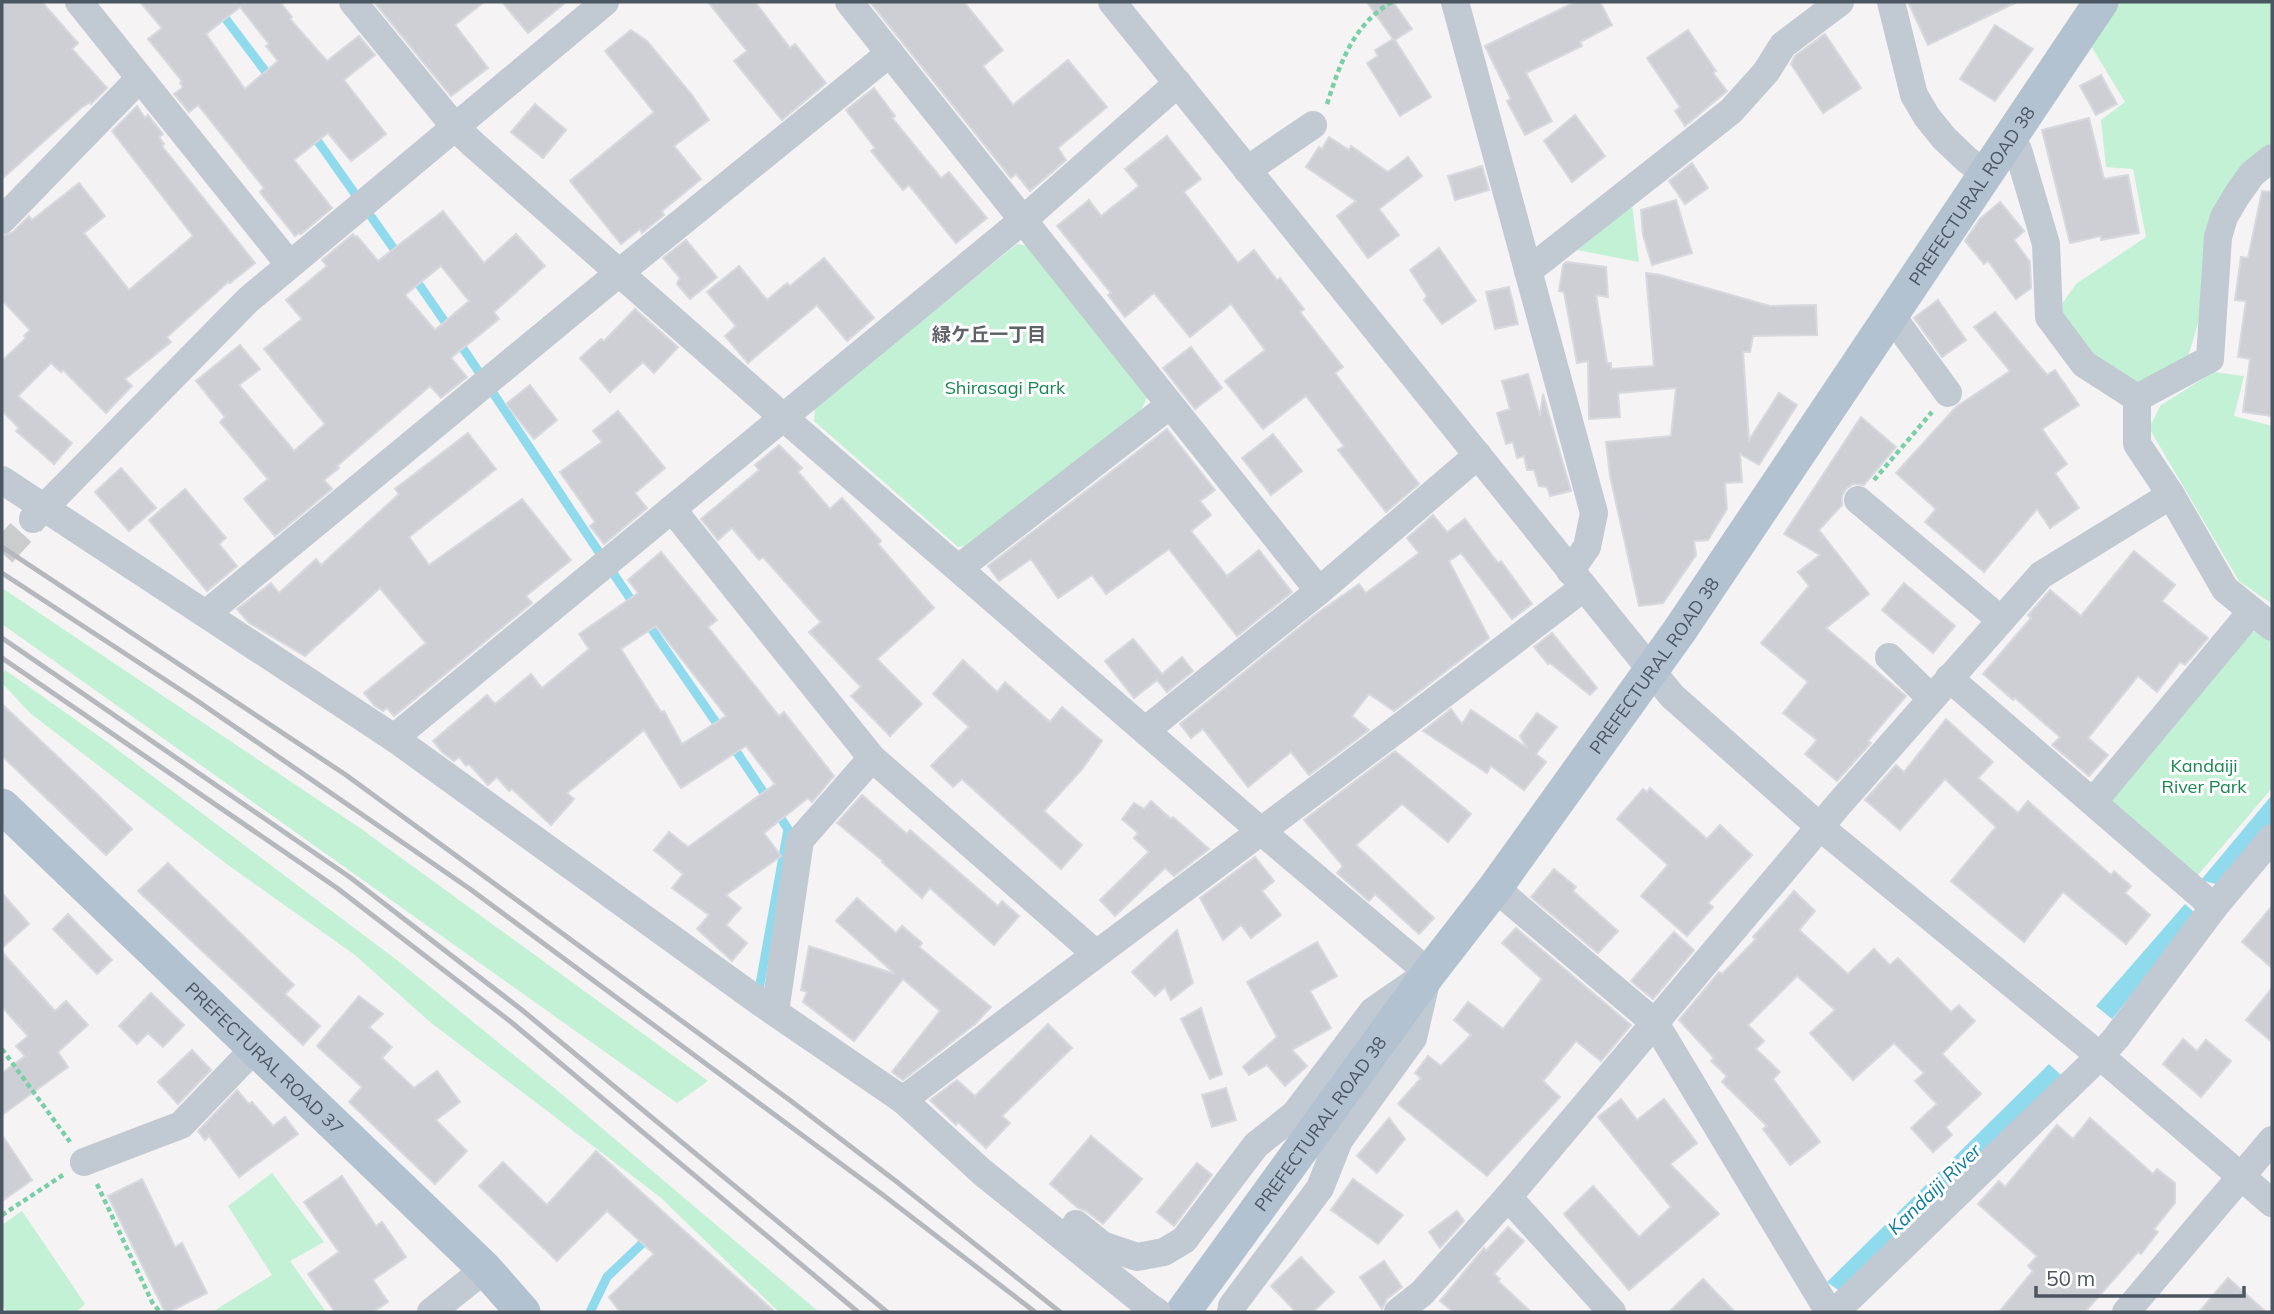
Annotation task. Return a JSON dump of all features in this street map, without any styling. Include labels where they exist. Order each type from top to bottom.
[{"type":"main road","name":"PREFECTURAL ROAD 38","points":[[1183,1312],[1429,973],[1495,888],[1650,671],[2101,2]]},
{"type":"main road","name":"PREFECTURAL ROAD 37","points":[[2,806],[485,1269],[523,1312]]},
{"type":"street","points":[[79,2],[289,264]]},
{"type":"street","points":[[354,2],[455,127],[783,417],[1429,973]]},
{"type":"street","points":[[38,512],[248,300],[603,2]]},
{"type":"street","points":[[849,2],[1319,591]]},
{"type":"street","points":[[1112,2],[1672,696],[1820,827],[2100,1056],[2272,1203]]},
{"type":"street","points":[[903,1100],[1095,953],[1262,832],[1577,579],[1594,513],[1455,2]]},
{"type":"street","points":[[1528,271],[1731,111],[1766,72],[1783,45],[1840,2]]},
{"type":"street","points":[[1891,2],[1914,95],[1920,106],[1944,138],[1985,173]]},
{"type":"street","points":[[206,613],[890,53]]},
{"type":"street","points":[[2,220],[139,79]]},
{"type":"street","points":[[394,738],[1023,220],[1178,83]]},
{"type":"street","points":[[1247,170],[1313,125]]},
{"type":"street","points":[[2006,142],[2018,150],[2046,244],[2049,317],[2084,364],[2137,398]]},
{"type":"street","points":[[2137,398],[2210,359],[2217,237],[2224,217],[2237,195],[2252,174],[2272,158]]},
{"type":"street","points":[[1891,315],[1948,393]]},
{"type":"street","points":[[2093,802],[2262,619],[2225,589],[2171,495],[2137,444],[2137,398]]},
{"type":"street","points":[[959,568],[1170,405]]},
{"type":"street","points":[[1146,730],[1319,591],[1478,456]]},
{"type":"street","points":[[2,480],[38,512],[206,613],[394,738],[775,1012],[903,1100],[982,1172],[1153,1309]]},
{"type":"street","points":[[1398,1312],[1422,1293],[1508,1197],[1820,827],[2041,575],[2171,495]]},
{"type":"street","points":[[1857,500],[2001,620]]},
{"type":"street","points":[[671,509],[872,758],[1095,953]]},
{"type":"street","points":[[1889,657],[1940,688],[2093,802],[2207,900]]},
{"type":"street","points":[[775,1012],[800,841],[872,758]]},
{"type":"street","points":[[1835,1312],[2100,1056],[2116,1038],[2207,900],[2272,838]]},
{"type":"street","points":[[1495,888],[1655,1023],[1829,1312]]},
{"type":"street","points":[[982,1172],[1007,1169],[1102,1245],[1137,1257],[1164,1252],[1184,1240],[1256,1145],[1295,1114],[1373,1011],[1429,973]]},
{"type":"street","points":[[1231,1312],[1232,1306],[1320,1188],[1339,1140],[1413,1038],[1429,973]]},
{"type":"street","points":[[84,1162],[181,1125],[254,1049]]},
{"type":"street","points":[[2133,1310],[2272,1140]]},
{"type":"street","points":[[1508,1197],[1612,1312]]},
{"type":"street","points":[[430,1312],[485,1269]]},
{"type":"path","points":[[1313,125],[1324,113],[1339,66],[1355,36],[1366,21],[1392,2]]},
{"type":"path","points":[[1857,500],[1948,393]]},
{"type":"path","points":[[2,1049],[84,1162],[101,1191],[152,1302],[160,1312]]},
{"type":"path","points":[[2,1215],[84,1162]]},
{"type":"green space","points":[[2116,2],[2272,2],[2272,141],[2258,160],[2205,299],[2188,357],[2137,398],[2052,318],[2076,284],[2146,237],[2133,169],[2106,167],[2101,120],[2125,102],[2087,39]]},
{"type":"green space","points":[[1632,204],[1639,262],[1577,250]]},
{"type":"green space","name":"Shirasagi Park","points":[[1017,244],[1028,246],[1148,395],[1140,413],[972,545],[958,547],[814,421],[815,407]]},
{"type":"green space","points":[[2214,372],[2244,376],[2234,416],[2272,426],[2272,604],[2239,581],[2149,428],[2161,405]]},
{"type":"green space","points":[[2,588],[360,828],[708,1081],[677,1103],[2,624]]},
{"type":"green space","name":"Kandaiji River Park","points":[[2259,631],[2272,641],[2272,788],[2197,876],[2113,806],[2111,792],[2245,633]]},
{"type":"green space","points":[[5,670],[110,744],[402,964],[564,1096],[819,1312],[779,1312],[660,1197],[430,1022],[355,955],[228,865],[30,713],[2,683]]},
{"type":"green space","points":[[272,1173],[324,1242],[290,1261],[326,1312],[212,1312],[272,1275],[228,1206]]},
{"type":"green space","points":[[22,1211],[85,1304],[76,1312],[7,1312],[2,1304],[2,1225]]},
{"type":"water","points":[[2272,795],[2272,823],[2219,885],[2201,880]]},
{"type":"water","points":[[2185,904],[2196,914],[2112,1019],[2096,1006]]},
{"type":"water","name":"Kandaiji River","points":[[2049,1064],[2062,1076],[1841,1292],[1827,1282]]},
{"type":"building","points":[[2,2],[42,2],[78,43],[72,49],[107,88],[2,179]]},
{"type":"building","points":[[140,2],[280,2],[292,17],[290,19],[327,61],[359,36],[375,55],[344,80],[386,134],[351,161],[328,133],[294,160],[332,208],[301,234],[295,236],[260,192],[264,188],[198,105],[189,112],[174,94],[183,87],[180,83],[182,81],[148,39],[162,28]],"holes":[[[240,7],[269,44],[266,46],[278,61],[245,89],[206,34]]]},
{"type":"building","points":[[374,2],[484,2],[455,25],[488,68],[451,96]]},
{"type":"building","points":[[502,2],[566,2],[528,33]]},
{"type":"building","points":[[708,2],[755,2],[790,48],[795,44],[826,83],[782,120],[734,61],[747,51]]},
{"type":"building","points":[[870,2],[964,2],[1003,50],[983,66],[1013,105],[1068,60],[1107,107],[1058,148],[1066,160],[1030,191],[1016,174],[1011,178]]},
{"type":"building","points":[[1367,2],[1393,2],[1412,29],[1395,40],[1431,97],[1400,116],[1367,63],[1378,56],[1375,50],[1393,39]]},
{"type":"building","points":[[1575,2],[1600,2],[1612,25],[1580,42],[1582,46],[1526,73],[1552,121],[1525,135],[1507,101],[1511,99],[1485,46]]},
{"type":"building","points":[[1908,2],[2017,2],[1928,45]]},
{"type":"building","points":[[1995,25],[2033,49],[1995,101],[1960,79]]},
{"type":"building","points":[[631,30],[647,41],[709,120],[674,146],[701,179],[662,211],[664,215],[642,233],[640,229],[621,244],[570,181],[654,112],[605,51]]},
{"type":"building","points":[[1688,30],[1727,91],[1685,126],[1675,111],[1680,107],[1647,58]]},
{"type":"building","points":[[1825,34],[1861,88],[1823,113],[1791,64],[1795,56]]},
{"type":"building","points":[[2101,75],[2117,104],[2096,115],[2080,86]]},
{"type":"building","points":[[874,88],[895,116],[892,118],[941,178],[949,172],[987,218],[956,243],[909,185],[903,190],[871,151],[875,148],[846,110]]},
{"type":"building","points":[[535,104],[566,130],[543,158],[511,132]]},
{"type":"building","points":[[137,106],[145,118],[148,115],[163,134],[159,137],[164,144],[162,146],[255,263],[228,282],[167,337],[171,342],[125,379],[132,386],[106,413],[63,370],[61,372],[51,363],[18,396],[72,443],[54,464],[16,431],[19,428],[2,411],[2,361],[26,338],[24,336],[30,330],[2,300],[2,236],[13,232],[29,216],[32,220],[79,183],[105,216],[84,233],[129,290],[193,236],[112,131]]},
{"type":"building","points":[[1575,115],[1605,156],[1572,182],[1544,141]]},
{"type":"building","points":[[2089,118],[2104,179],[2128,175],[2139,233],[2101,240],[2101,236],[2070,243],[2042,130]]},
{"type":"building","points":[[1167,136],[1201,179],[1184,192],[1238,263],[1254,250],[1277,280],[1280,278],[1304,309],[1300,312],[1343,367],[1335,373],[1419,484],[1386,512],[1338,450],[1344,446],[1306,396],[1263,429],[1225,381],[1265,350],[1231,304],[1190,337],[1154,293],[1125,317],[1108,295],[1111,293],[1057,226],[1089,200],[1101,216],[1139,186],[1125,169]]},
{"type":"building","points":[[1329,137],[1349,150],[1351,146],[1388,172],[1408,157],[1422,176],[1379,209],[1399,235],[1368,258],[1337,216],[1356,201],[1306,167]]},
{"type":"building","points":[[1692,163],[1708,188],[1685,204],[1669,181]]},
{"type":"building","points":[[1482,166],[1489,190],[1455,200],[1448,176]]},
{"type":"building","points":[[2262,191],[2272,192],[2272,416],[2243,412],[2250,359],[2238,357],[2246,301],[2235,300],[2241,257],[2248,258]]},
{"type":"building","points":[[1676,200],[1692,253],[1652,265],[1643,235],[1641,210]]},
{"type":"building","points":[[2000,202],[2024,231],[2014,240],[2030,262],[2031,288],[2016,299],[1988,261],[1984,264],[1965,241],[1980,219]]},
{"type":"building","points":[[443,211],[484,263],[516,234],[545,266],[494,312],[499,319],[451,358],[467,377],[441,398],[430,386],[337,466],[339,468],[324,480],[332,489],[275,536],[244,499],[268,479],[220,422],[225,417],[196,381],[240,345],[260,369],[239,385],[294,451],[325,424],[264,349],[302,319],[286,300],[327,266],[322,260],[353,234],[378,261]],"holes":[[[441,266],[469,301],[435,330],[405,295]]]},
{"type":"building","points":[[686,240],[717,277],[690,299],[677,284],[680,278],[663,258]]},
{"type":"building","points":[[1439,248],[1476,301],[1442,324],[1424,300],[1427,296],[1410,270]]},
{"type":"building","points":[[824,258],[874,318],[847,341],[817,305],[748,363],[725,336],[736,326],[707,292],[739,266],[767,300],[787,283],[790,286]]},
{"type":"building","points":[[1566,262],[1606,267],[1608,297],[1596,295],[1607,363],[1611,363],[1611,369],[1654,366],[1646,273],[1770,306],[1816,305],[1817,335],[1753,336],[1750,352],[1743,352],[1749,440],[1779,393],[1797,405],[1759,465],[1740,454],[1742,482],[1725,483],[1727,509],[1708,540],[1694,541],[1696,555],[1663,603],[1639,606],[1610,476],[1606,442],[1671,436],[1676,388],[1618,393],[1620,417],[1589,419],[1588,361],[1577,363],[1564,292],[1559,291],[1563,265]]},
{"type":"building","points":[[1509,287],[1518,324],[1495,329],[1486,292]]},
{"type":"building","points":[[1938,300],[1966,340],[1942,357],[1914,318]]},
{"type":"building","points":[[635,309],[678,347],[654,373],[643,362],[610,392],[580,358],[601,339],[604,341]]},
{"type":"building","points":[[1995,312],[2047,375],[2055,370],[2079,405],[2042,429],[2067,464],[2055,473],[2079,508],[2050,528],[2037,509],[1984,572],[1925,522],[1936,509],[1896,473],[1956,407],[2010,371],[1974,327]]},
{"type":"building","points":[[1191,347],[1222,388],[1195,409],[1163,368]]},
{"type":"building","points":[[1528,374],[1540,416],[1543,394],[1571,491],[1550,496],[1547,487],[1539,486],[1534,470],[1527,470],[1524,456],[1517,458],[1513,442],[1506,444],[1497,413],[1510,409],[1502,381]]},
{"type":"building","points":[[530,385],[557,420],[534,439],[506,404]]},
{"type":"building","points":[[618,411],[665,468],[635,493],[647,508],[604,544],[590,526],[595,522],[560,472],[602,442],[593,431]]},
{"type":"building","points":[[1861,417],[1896,447],[1864,485],[1853,484],[1846,489],[1842,496],[1842,505],[1819,530],[1869,594],[1826,628],[1906,696],[1868,741],[1871,743],[1837,781],[1805,754],[1817,740],[1783,713],[1808,682],[1761,643],[1809,586],[1798,572],[1820,555],[1784,534]]},
{"type":"building","points":[[1167,429],[1215,490],[1200,501],[1211,515],[1191,531],[1227,576],[1259,550],[1292,592],[1237,636],[1169,549],[1106,594],[1092,575],[1058,598],[1031,559],[999,581],[988,566]]},
{"type":"building","points":[[468,433],[496,469],[409,537],[429,565],[522,499],[571,560],[526,596],[532,603],[394,716],[387,708],[383,711],[374,705],[364,693],[426,643],[380,588],[305,656],[249,623],[237,609],[271,583],[279,593],[316,559],[321,565],[399,494],[395,489]]},
{"type":"building","points":[[1273,434],[1302,471],[1271,495],[1242,458]]},
{"type":"building","points":[[779,445],[802,468],[798,472],[830,509],[842,498],[881,541],[878,544],[934,608],[877,659],[922,704],[890,736],[851,696],[861,687],[809,632],[821,622],[763,557],[759,560],[732,528],[718,540],[701,519],[759,470],[755,465]]},
{"type":"building","points":[[121,468],[156,508],[129,531],[95,492]]},
{"type":"building","points":[[185,489],[226,538],[219,544],[237,566],[207,591],[149,520]]},
{"type":"building","points":[[1433,515],[1447,532],[1465,519],[1498,563],[1501,561],[1532,604],[1512,619],[1461,553],[1449,561],[1489,638],[1394,711],[1369,694],[1352,716],[1369,730],[1309,775],[1291,752],[1248,787],[1203,729],[1191,738],[1180,724],[1316,614],[1359,584],[1366,593],[1419,553],[1407,538]]},
{"type":"building","points":[[2134,551],[2175,585],[2162,601],[2208,638],[2185,665],[2180,662],[2157,692],[2138,676],[2088,738],[2108,755],[2089,776],[2052,745],[2060,737],[1983,674],[2031,618],[2028,615],[2050,590],[2081,616]]},
{"type":"building","points":[[661,552],[717,620],[708,627],[779,716],[784,712],[834,776],[812,802],[808,798],[764,833],[781,856],[726,895],[741,908],[726,925],[747,943],[732,961],[697,929],[709,915],[672,888],[683,874],[654,850],[669,832],[688,847],[775,784],[746,746],[681,788],[644,730],[567,793],[574,799],[551,825],[512,789],[509,791],[497,777],[488,785],[469,764],[466,766],[459,757],[454,761],[433,741],[487,695],[495,704],[531,674],[542,688],[589,649],[579,634],[638,593],[628,580]],"holes":[[[656,626],[726,716],[682,744],[664,711],[661,712],[621,649]]]},
{"type":"building","points":[[1904,583],[1955,626],[1933,653],[1882,610]]},
{"type":"building","points":[[1552,633],[1597,688],[1590,695],[1548,664],[1534,647]]},
{"type":"building","points":[[1133,639],[1162,674],[1182,657],[1193,671],[1167,692],[1157,680],[1134,698],[1105,661]]},
{"type":"building","points":[[963,660],[997,692],[1005,682],[1050,722],[1062,707],[1102,741],[1083,768],[1044,811],[1082,845],[1061,869],[962,779],[953,787],[931,766],[969,727],[933,694]]},
{"type":"building","points":[[2,704],[132,829],[106,855],[2,756]]},
{"type":"building","points":[[1451,709],[1462,724],[1471,710],[1527,748],[1520,736],[1537,713],[1557,727],[1536,754],[1546,762],[1524,790],[1491,766],[1487,773],[1423,731]]},
{"type":"building","points":[[1946,719],[1993,762],[1978,778],[2018,813],[2028,801],[2111,875],[2114,871],[2131,886],[2125,893],[2150,915],[2126,944],[2063,892],[2024,942],[1951,881],[1996,827],[1945,779],[1900,830],[1865,800],[1896,765],[1904,772]]},
{"type":"building","points":[[1395,751],[1471,814],[1448,842],[1402,804],[1356,845],[1434,918],[1419,934],[1375,894],[1369,901],[1337,873],[1343,866],[1304,820]]},
{"type":"building","points":[[1650,788],[1707,839],[1720,825],[1752,855],[1708,903],[1713,907],[1687,936],[1641,896],[1668,865],[1617,819],[1643,789],[1647,792]]},
{"type":"building","points":[[862,795],[907,834],[910,830],[998,906],[1002,901],[1019,916],[994,945],[930,888],[922,898],[837,823]]},
{"type":"building","points":[[1151,801],[1209,849],[1174,876],[1165,868],[1115,916],[1100,900],[1149,852],[1134,838],[1138,833],[1122,819],[1134,803],[1144,809]]},
{"type":"building","points":[[1255,857],[1274,881],[1262,891],[1281,915],[1251,938],[1241,925],[1223,940],[1200,898]]},
{"type":"building","points":[[168,863],[294,985],[285,994],[320,1026],[303,1045],[138,891]]},
{"type":"building","points":[[1554,869],[1576,887],[1573,891],[1618,931],[1598,953],[1531,897]]},
{"type":"building","points":[[1794,891],[1815,911],[1799,930],[1848,974],[1874,949],[1890,965],[1898,958],[1951,1012],[1959,1005],[1975,1021],[1942,1054],[1981,1094],[1946,1127],[1952,1135],[1933,1152],[1911,1128],[1937,1104],[1915,1081],[1924,1073],[1894,1043],[1853,1080],[1810,1033],[1835,1010],[1797,976],[1748,1025],[1764,1041],[1756,1049],[1780,1072],[1773,1079],[1820,1142],[1790,1165],[1763,1129],[1767,1126],[1722,1082],[1727,1076],[1711,1061],[1714,1058],[1679,1020],[1719,972],[1722,974],[1756,939],[1753,937]]},
{"type":"building","points":[[2,893],[29,924],[2,948]]},
{"type":"building","points":[[857,898],[896,933],[902,926],[922,943],[919,947],[991,1007],[975,1024],[903,1080],[892,1072],[940,1011],[903,979],[854,1041],[803,1002],[807,992],[801,990],[809,946],[895,974],[836,921]]},
{"type":"building","points":[[2272,906],[2272,968],[2242,942]]},
{"type":"building","points":[[68,914],[112,960],[97,974],[53,929]]},
{"type":"building","points":[[1516,928],[1631,1025],[1601,1061],[1576,1041],[1543,1081],[1560,1097],[1487,1176],[1398,1104],[1421,1078],[1415,1073],[1428,1056],[1441,1066],[1471,1035],[1454,1020],[1468,1002],[1503,1029],[1542,979],[1502,943]]},
{"type":"building","points":[[1177,930],[1193,983],[1171,1000],[1165,987],[1155,996],[1132,972]]},
{"type":"building","points":[[1674,932],[1694,950],[1653,999],[1631,981]]},
{"type":"building","points":[[1317,942],[1337,976],[1310,991],[1331,1028],[1292,1050],[1307,1066],[1285,1086],[1267,1065],[1249,1075],[1243,1067],[1277,1037],[1247,982]]},
{"type":"building","points":[[2,952],[55,1011],[66,1001],[88,1025],[58,1052],[68,1067],[2,1115],[2,1073],[25,1056],[16,1046],[28,1036],[2,1007]]},
{"type":"building","points":[[2272,988],[2272,1042],[2246,1020]]},
{"type":"building","points":[[151,993],[184,1025],[163,1047],[148,1033],[137,1044],[119,1026]]},
{"type":"building","points":[[359,996],[383,1014],[369,1027],[392,1047],[382,1058],[414,1088],[437,1071],[460,1102],[436,1120],[467,1151],[435,1184],[349,1102],[362,1087],[317,1046]]},
{"type":"building","points":[[1201,1008],[1222,1074],[1210,1079],[1181,1019]]},
{"type":"building","points":[[1048,1024],[1072,1048],[1002,1116],[1010,1123],[986,1148],[930,1100],[957,1080],[975,1096]]},
{"type":"building","points":[[2183,1039],[2197,1051],[2206,1040],[2231,1061],[2201,1097],[2163,1064]]},
{"type":"building","points":[[192,1050],[211,1070],[178,1104],[158,1082]]},
{"type":"building","points":[[1226,1088],[1236,1120],[1212,1127],[1202,1095]]},
{"type":"building","points":[[237,1090],[249,1104],[252,1102],[273,1126],[285,1117],[298,1134],[239,1177],[209,1136],[205,1140],[198,1131]]},
{"type":"building","points":[[1621,1099],[1637,1120],[1664,1099],[1697,1143],[1670,1164],[1719,1214],[1629,1290],[1564,1214],[1593,1186],[1639,1237],[1671,1207],[1598,1117]]},
{"type":"building","points":[[1389,1118],[1405,1139],[1377,1173],[1357,1156]]},
{"type":"building","points":[[2090,1118],[2153,1174],[2157,1169],[2175,1183],[2175,1203],[2154,1229],[2158,1232],[2141,1254],[2138,1252],[2085,1312],[1999,1312],[2033,1271],[2028,1266],[2037,1256],[1978,1204],[1999,1181],[2005,1187],[2057,1125],[2073,1139]]},
{"type":"building","points":[[2,1135],[32,1180],[2,1201]]},
{"type":"building","points":[[1091,1136],[1142,1179],[1103,1224],[1078,1208],[1050,1184]]},
{"type":"building","points":[[596,1151],[775,1312],[620,1312],[609,1297],[654,1254],[607,1211],[557,1261],[479,1186],[503,1162],[547,1205]]},
{"type":"building","points":[[1197,1163],[1212,1175],[1174,1226],[1157,1212]]},
{"type":"building","points":[[342,1176],[376,1226],[382,1222],[406,1257],[373,1280],[388,1302],[373,1312],[335,1312],[308,1274],[339,1252],[304,1202]]},
{"type":"building","points":[[142,1179],[175,1247],[182,1243],[207,1293],[169,1312],[165,1312],[108,1196]]},
{"type":"building","points":[[1353,1179],[1403,1215],[1378,1244],[1331,1210]]},
{"type":"building","points":[[1457,1211],[1464,1221],[1440,1248],[1429,1232]]},
{"type":"building","points":[[1508,1227],[1524,1241],[1494,1274],[1531,1312],[1453,1312],[1440,1301],[1484,1248],[1486,1251]]},
{"type":"building","points":[[1301,1257],[1334,1292],[1313,1312],[1296,1312],[1271,1286]]},
{"type":"building","points":[[1384,1261],[1402,1287],[1387,1299],[1382,1309],[1360,1277]]},
{"type":"building","points":[[2228,1278],[2266,1312],[2199,1312]]},
{"type":"building","points":[[1703,1279],[1735,1312],[1669,1312]]},
{"type":"waterway","points":[[213,2],[272,80]]},
{"type":"waterway","points":[[312,133],[399,256]]},
{"type":"waterway","points":[[413,276],[636,607]]},
{"type":"waterway","points":[[646,621],[722,731]]},
{"type":"waterway","points":[[730,742],[788,829],[758,995]]},
{"type":"waterway","points":[[590,1312],[607,1277],[651,1235]]},
{"type":"tunnel","points":[[2,553],[33,519]]},
{"type":"railway","points":[[2,547],[346,775],[791,1101],[1060,1312]]},
{"type":"railway","points":[[2,573],[196,700],[470,889],[883,1195],[1035,1312]]},
{"type":"railway","points":[[2,638],[351,878],[522,1010],[887,1312]]},
{"type":"railway","points":[[2,658],[337,888],[511,1022],[858,1312]]},
{"type":"district","name":"緑ケ丘一丁目","points":[[989,334]]}]
